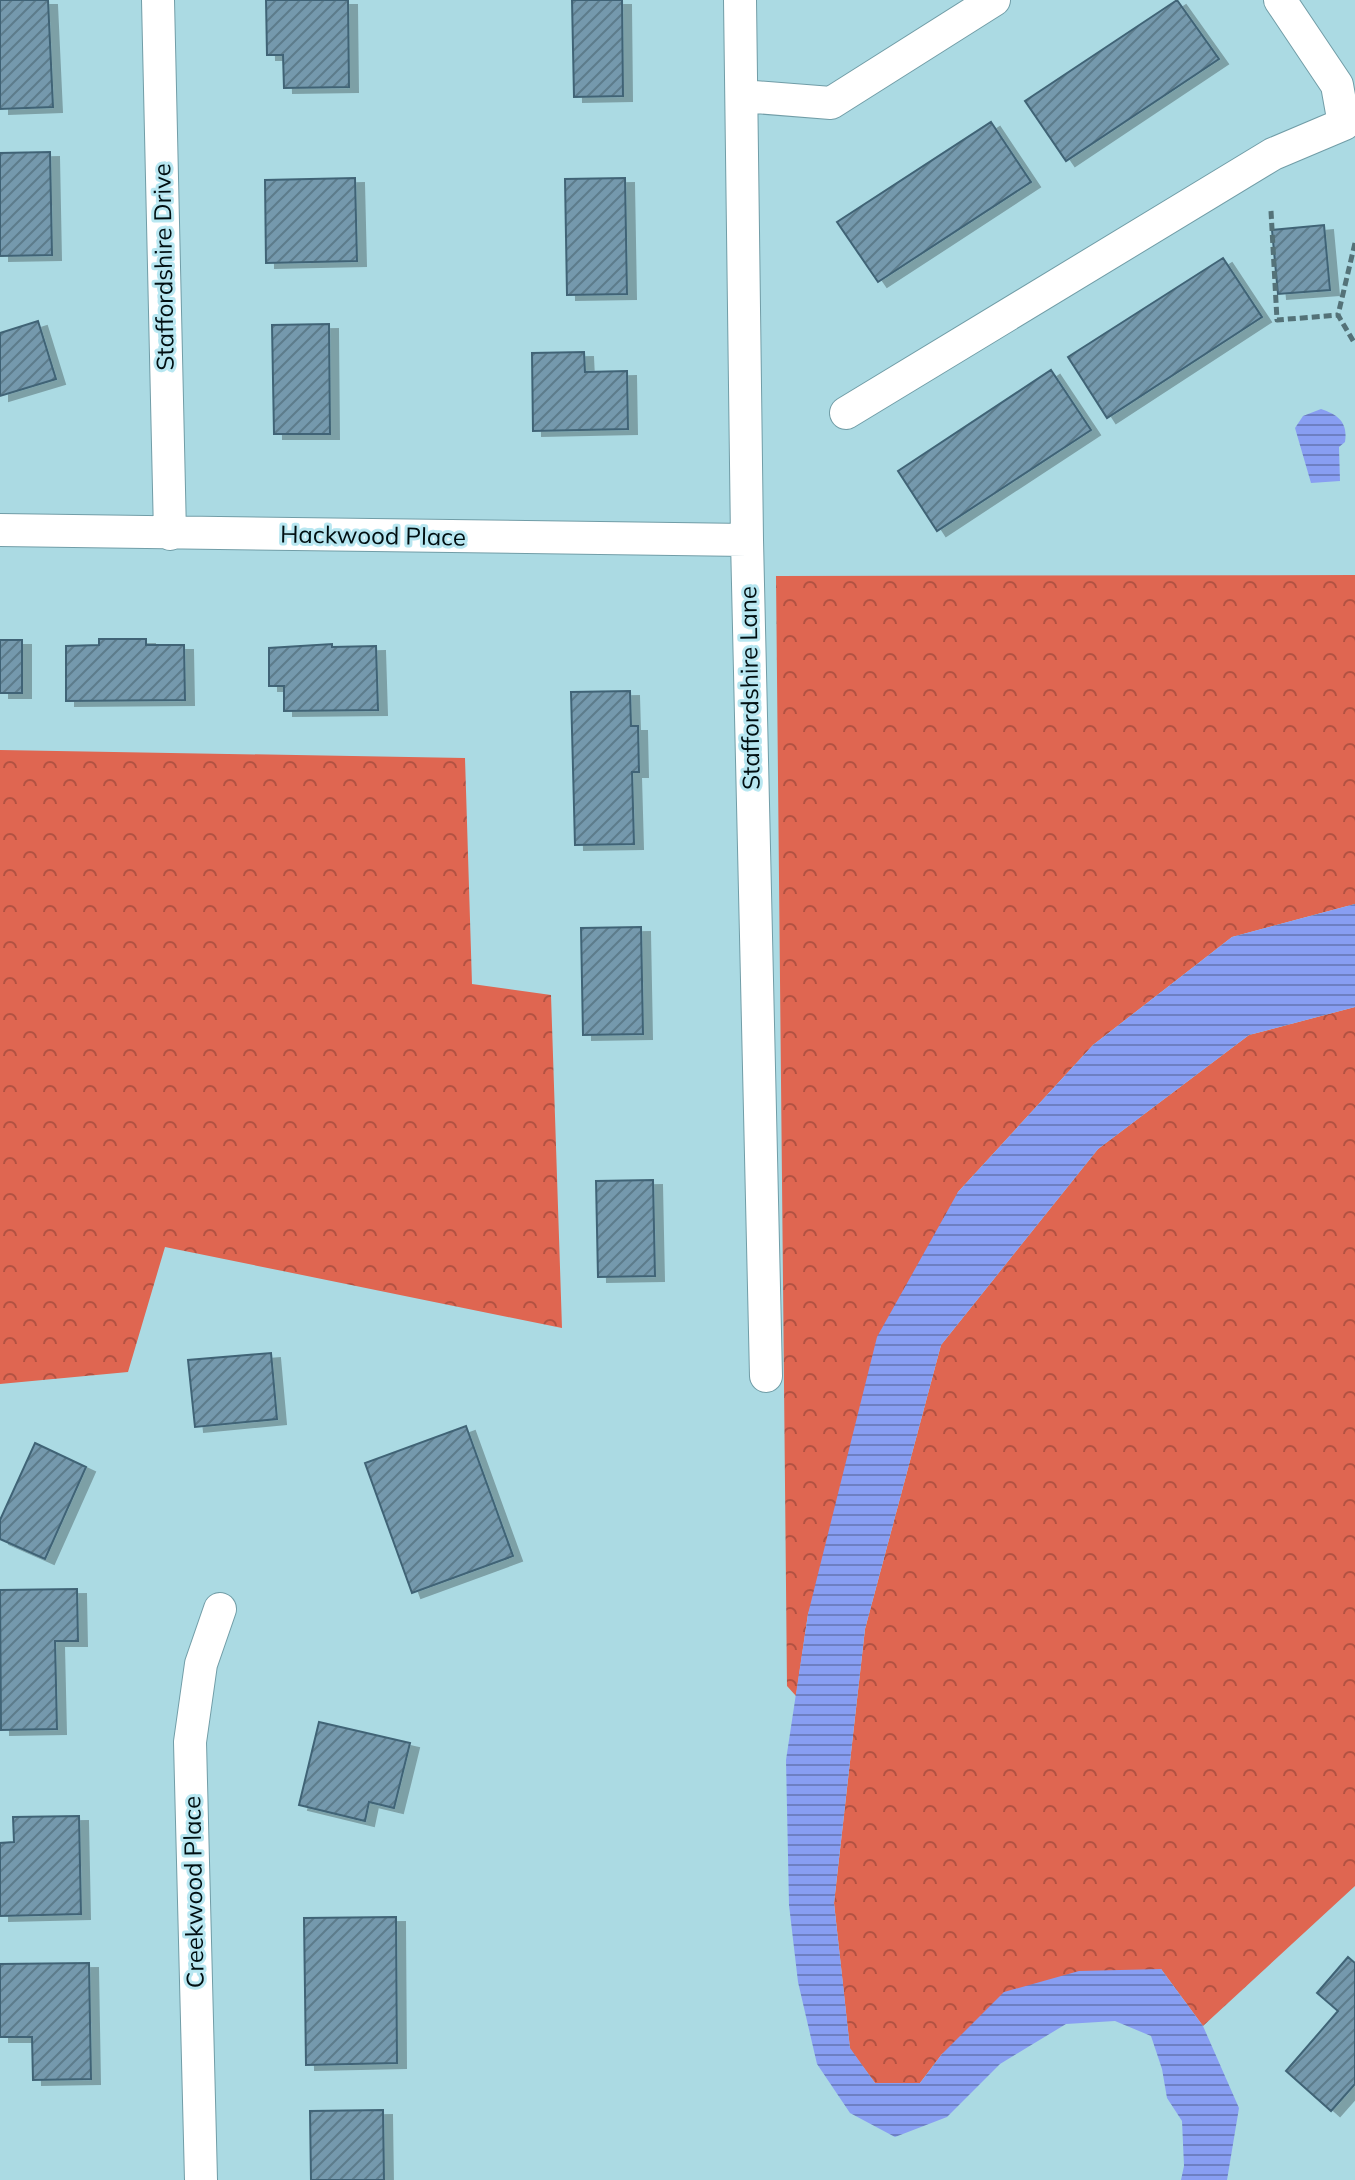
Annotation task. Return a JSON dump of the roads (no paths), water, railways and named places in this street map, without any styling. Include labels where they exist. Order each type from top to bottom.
[{"type":"street","name":"Staffordshire Drive","points":[[158,0],[170,534]]},
{"type":"street","name":"Staffordshire Lane","points":[[740,0],[747,540],[766,1376]]},
{"type":"street","points":[[742,96],[831,103],[994,0]]},
{"type":"street","points":[[846,413],[1273,154],[1350,126],[1346,82],[1280,0]]},
{"type":"street","name":"Hackwood Place","points":[[0,530],[747,540]]},
{"type":"street","name":"Creekwood Place","points":[[201,2180],[190,1742],[201,1664],[220,1609]]},
{"type":"water","points":[[1321,409],[1337,417],[1345,430],[1345,442],[1339,447],[1340,481],[1311,483],[1295,428],[1303,416]]},
{"type":"water","points":[[1355,904],[1355,1007],[1249,1035],[1098,1149],[941,1345],[865,1629],[834,1903],[850,2048],[875,2083],[920,2083],[942,2054],[1004,1992],[1079,1971],[1161,1969],[1203,2026],[1239,2108],[1227,2180],[1181,2180],[1184,2166],[1182,2121],[1167,2098],[1162,2069],[1151,2036],[1115,2021],[1066,2024],[1000,2064],[947,2117],[895,2137],[850,2113],[817,2064],[798,1982],[789,1905],[786,1760],[808,1614],[877,1337],[958,1192],[1093,1045],[1232,937]]}]
